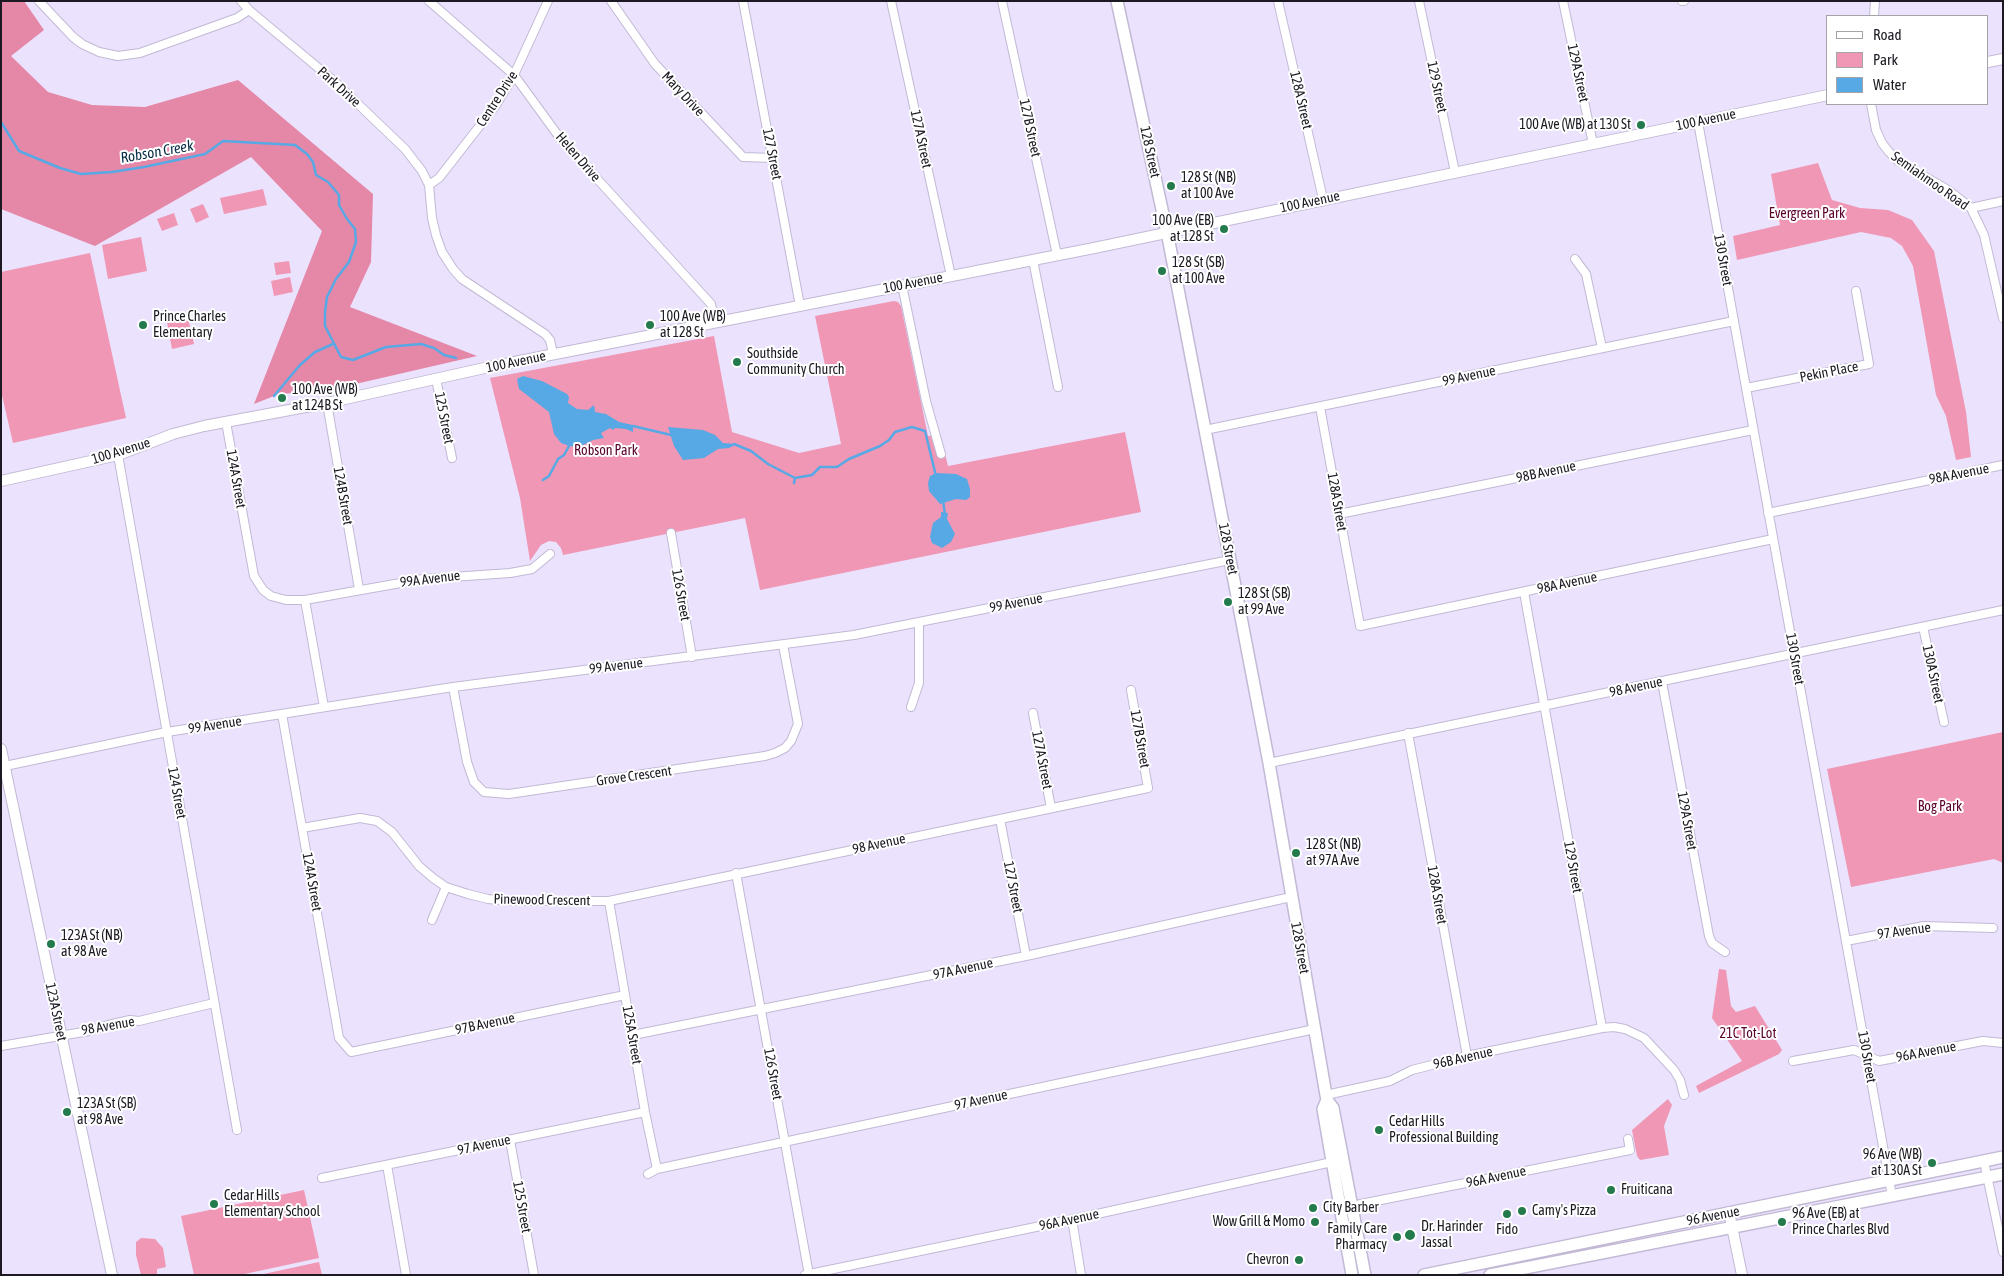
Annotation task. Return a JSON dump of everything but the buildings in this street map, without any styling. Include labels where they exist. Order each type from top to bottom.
[{"type":"main road","name":"128 Street","points":[[1117,1],[1167,232],[1269,763],[1291,897],[1316,1030],[1326,1097],[1323,1109],[1352,1275]]},
{"type":"main road","name":"128 Street","points":[[1326,1097],[1333,1108],[1365,1275]]},
{"type":"main road","name":"96 Avenue","points":[[1424,1275],[2003,1157]]},
{"type":"main road","name":"96 Avenue","points":[[1490,1275],[2003,1174]]},
{"type":"main road","points":[[1578,1257],[1594,1240]]},
{"type":"main road","points":[[1528,1267],[1552,1249]]},
{"type":"street","points":[[39,1],[82,44],[99,52],[118,56],[140,53],[237,18],[249,10]]},
{"type":"street","name":"Park Drive","points":[[241,1],[249,10],[334,81],[413,158],[429,184],[432,218],[436,235],[442,252],[453,269],[462,279],[545,334],[550,340],[553,354]]},
{"type":"street","name":"Helen Drive","points":[[429,1],[514,75],[560,138],[711,304],[715,323]]},
{"type":"street","name":"Centre Drive","points":[[429,184],[440,178],[490,112],[514,75],[548,1]]},
{"type":"street","name":"Mary Drive","points":[[611,1],[655,64],[743,157],[773,158]]},
{"type":"street","name":"127 Street","points":[[743,1],[800,306]]},
{"type":"street","name":"127A Street","points":[[890,1],[950,276]]},
{"type":"street","name":"127B Street","points":[[1002,1],[1057,255]]},
{"type":"street","name":"128A Street","points":[[1278,1],[1323,199]]},
{"type":"street","name":"129 Street","points":[[1419,1],[1455,172]]},
{"type":"street","name":"129A Street","points":[[1562,1],[1593,144]]},
{"type":"street","points":[[1874,15],[1875,1]]},
{"type":"street","points":[[1989,62],[2003,59]]},
{"type":"street","name":"100 Avenue","points":[[1,481],[118,455],[173,434],[226,422],[327,403],[553,354],[1033,260],[1826,95]]},
{"type":"street","name":"Semiahmoo Road","points":[[1871,105],[1876,130],[1889,152],[1898,160],[1948,190],[1971,208],[1988,248],[2003,318]]},
{"type":"street","name":"130 Street","points":[[1698,122],[1892,1196]]},
{"type":"street","points":[[1971,208],[2003,201]]},
{"type":"street","points":[[1575,259],[1586,274],[1602,348]]},
{"type":"street","points":[[1033,260],[1058,387]]},
{"type":"street","points":[[902,285],[926,401],[941,454]]},
{"type":"street","name":"Pekin Place","points":[[1746,388],[1870,364],[1856,292]]},
{"type":"street","name":"99 Avenue","points":[[1205,430],[1734,321]]},
{"type":"street","name":"125 Street","points":[[436,379],[452,458]]},
{"type":"street","name":"124B Street","points":[[327,403],[359,589]]},
{"type":"street","name":"128A Street","points":[[1320,407],[1360,626]]},
{"type":"street","name":"124A Street","points":[[226,422],[256,581],[263,590],[272,596],[286,600],[305,600]]},
{"type":"street","name":"98B Avenue","points":[[1339,514],[1753,430]]},
{"type":"street","name":"124 Street","points":[[118,455],[238,1130]]},
{"type":"street","name":"98A Avenue","points":[[1768,513],[2003,466]]},
{"type":"street","name":"126 Street","points":[[671,533],[692,657]]},
{"type":"street","name":"98A Avenue","points":[[1360,626],[1773,539]]},
{"type":"street","name":"99A Avenue","points":[[305,600],[423,579],[510,573],[532,569],[550,554]]},
{"type":"street","name":"99 Avenue","points":[[3,766],[166,732],[453,686],[854,635],[1230,560]]},
{"type":"street","name":"129 Street","points":[[1524,592],[1602,1028]]},
{"type":"street","points":[[305,600],[324,707]]},
{"type":"street","name":"98 Avenue","points":[[1269,763],[2003,610]]},
{"type":"street","points":[[911,707],[919,683],[919,622]]},
{"type":"street","name":"130A Street","points":[[1923,627],[1944,722]]},
{"type":"street","name":"Grove Crescent","points":[[453,686],[467,762],[474,782],[484,792],[508,794],[764,756],[780,751],[792,741],[798,724],[784,645]]},
{"type":"street","name":"129A Street","points":[[1662,682],[1709,936],[1712,943],[1725,952]]},
{"type":"street","name":"127B Street","points":[[1131,690],[1148,788]]},
{"type":"street","name":"127A Street","points":[[1032,713],[1051,808]]},
{"type":"street","name":"124A Street","points":[[282,714],[339,1038],[347,1048]]},
{"type":"street","name":"128A Street","points":[[1408,734],[1467,1056]]},
{"type":"street","name":"123A Street","points":[[1,749],[3,766],[112,1275]]},
{"type":"street","name":"98 Avenue","points":[[609,901],[1148,788]]},
{"type":"street","name":"Pinewood Crescent","points":[[302,828],[360,818],[378,821],[392,832],[419,866],[446,887],[488,899],[509,901],[609,901]]},
{"type":"street","name":"127 Street","points":[[1000,819],[1026,956]]},
{"type":"street","name":"126 Street","points":[[736,873],[807,1274]]},
{"type":"street","points":[[432,920],[446,887]]},
{"type":"street","name":"97A Avenue","points":[[633,1035],[1026,956],[1291,897]]},
{"type":"street","name":"125A Street","points":[[609,901],[645,1112],[657,1169]]},
{"type":"street","name":"97 Avenue","points":[[1846,941],[1924,926],[1993,928]]},
{"type":"street","name":"97B Avenue","points":[[347,1048],[351,1052],[625,995]]},
{"type":"street","name":"98 Avenue","points":[[1,1046],[89,1031],[130,1020],[139,1021],[214,1003]]},
{"type":"street","points":[[1602,1028],[1614,1027],[1625,1029],[1644,1038],[1674,1070],[1680,1080],[1684,1095]]},
{"type":"street","name":"96B Avenue","points":[[1326,1097],[1390,1081],[1412,1070],[1467,1056],[1602,1028]]},
{"type":"street","name":"97 Avenue","points":[[648,1174],[657,1169],[1316,1030]]},
{"type":"street","name":"96A Avenue","points":[[1793,1061],[1854,1050],[1879,1061],[1983,1041],[2003,1043]]},
{"type":"street","name":"97 Avenue","points":[[322,1178],[645,1112]]},
{"type":"street","name":"96A Avenue","points":[[1351,1206],[1630,1150],[1628,1139]]},
{"type":"street","name":"125 Street","points":[[510,1140],[534,1275]]},
{"type":"street","points":[[1984,1161],[2003,1252]]},
{"type":"street","name":"96A Avenue","points":[[807,1274],[1072,1220],[1332,1162]]},
{"type":"street","points":[[387,1165],[406,1275]]},
{"type":"street","points":[[1729,1212],[1742,1275]]},
{"type":"street","points":[[1072,1220],[1081,1275]]},
{"type":"green space","name":"Evergreen Park","points":[[1818,163],[1832,200],[1860,208],[1888,210],[1912,220],[1934,251],[1966,412],[1971,457],[1956,460],[1946,416],[1936,395],[1913,266],[1902,246],[1891,238],[1861,232],[1737,260],[1733,236],[1780,225],[1771,174]]},
{"type":"green space","points":[[263,189],[267,205],[224,214],[220,198]]},
{"type":"green space","points":[[203,204],[209,217],[196,223],[190,209]]},
{"type":"green space","points":[[174,213],[178,225],[162,231],[157,219]]},
{"type":"green space","points":[[141,237],[147,271],[108,279],[102,245]]},
{"type":"green space","points":[[90,253],[126,418],[13,443],[1,391],[1,272]]},
{"type":"green space","points":[[289,261],[291,273],[276,275],[274,263]]},
{"type":"green space","points":[[290,277],[293,292],[274,296],[271,281]]},
{"type":"green space","name":"Robson Park","points":[[894,301],[898,302],[901,306],[928,436],[940,434],[948,466],[1125,432],[1141,512],[760,590],[745,518],[563,555],[561,548],[556,542],[549,541],[541,545],[530,561],[520,498],[490,378],[714,336],[732,432],[799,453],[841,444],[815,316]]},
{"type":"green space","points":[[188,318],[194,344],[172,349],[167,322]]},
{"type":"green space","name":"Bog Park","points":[[2003,732],[2003,863],[1994,859],[1851,887],[1827,769]]},
{"type":"green space","name":"21C Tot-Lot","points":[[1719,969],[1726,970],[1731,1006],[1736,1012],[1755,1006],[1782,1050],[1779,1054],[1699,1093],[1696,1086],[1742,1061],[1712,1018]]},
{"type":"green space","points":[[1668,1099],[1672,1105],[1664,1126],[1669,1155],[1640,1160],[1637,1156],[1632,1130]]},
{"type":"green space","points":[[304,1190],[319,1258],[240,1275],[194,1275],[181,1216]]},
{"type":"green space","points":[[141,1238],[155,1239],[163,1248],[166,1267],[157,1269],[157,1275],[141,1275],[136,1255],[136,1242]]},
{"type":"green space","points":[[319,1262],[322,1275],[259,1275]]},
{"type":"shaded area","points":[[1,1],[24,1],[44,30],[11,56],[48,92],[92,105],[145,107],[238,80],[373,194],[371,262],[350,307],[477,356],[325,391],[279,394],[254,404],[322,231],[251,157],[95,246],[1,209]]},
{"type":"water","points":[[523,376],[542,381],[567,394],[569,397],[568,403],[577,409],[588,410],[594,405],[595,412],[606,414],[619,422],[633,425],[633,432],[626,429],[615,428],[613,430],[610,428],[601,433],[604,438],[593,440],[579,447],[561,443],[554,434],[549,412],[519,389],[517,379]]},
{"type":"water","points":[[668,427],[703,430],[715,435],[723,443],[737,444],[729,448],[718,449],[704,458],[683,460],[674,446]]},
{"type":"water","points":[[936,473],[956,474],[967,479],[970,497],[966,500],[956,499],[940,504],[929,491],[928,483],[930,476]]},
{"type":"water","points":[[941,512],[948,513],[947,519],[955,534],[951,542],[942,548],[932,543],[930,537],[933,523],[941,517]]},
{"type":"waterway","name":"Robson Creek","points":[[1,122],[19,151],[60,168],[81,174],[144,167],[205,154],[223,141],[295,145],[307,154],[313,162],[316,175],[328,182],[339,195],[339,205],[355,229],[356,242],[349,262],[336,279],[327,297],[325,312],[325,326],[341,357],[353,360],[386,347],[421,344],[434,348],[444,355],[456,358]]},
{"type":"waterway","points":[[274,396],[300,365],[315,352],[333,344]]},
{"type":"waterway","name":"Robson Creek","points":[[633,426],[671,435]]},
{"type":"waterway","name":"Robson Creek","points":[[794,483],[795,478],[812,475],[820,467],[837,467],[849,459],[880,446],[889,440],[895,432],[912,427],[925,431],[936,476]]},
{"type":"waterway","name":"Robson Creek","points":[[734,444],[751,451],[768,464],[795,478]]},
{"type":"waterway","name":"Robson Creek","points":[[543,480],[549,476],[558,459],[564,455],[569,446]]},
{"type":"waterway","name":"Robson Creek","points":[[943,500],[945,515]]},
{"type":"place","name":"100 Ave (WB) at 130 St","points":[[1641,125]]},
{"type":"place","name":"128 St (NB) at 100 Ave","points":[[1171,186]]},
{"type":"place","name":"100 Ave (EB) at 128 St","points":[[1224,229]]},
{"type":"place","name":"128 St (SB) at 100 Ave","points":[[1162,271]]},
{"type":"place","name":"Prince Charles Elementary","points":[[143,325]]},
{"type":"place","name":"100 Ave (WB) at 128 St","points":[[650,325]]},
{"type":"place","name":"Southside Community Church","points":[[737,362]]},
{"type":"place","name":"100 Ave (WB) at 124B St","points":[[282,398]]},
{"type":"place","name":"128 St (SB) at 99 Ave","points":[[1228,602]]},
{"type":"place","name":"128 St (NB) at 97A Ave","points":[[1296,853]]},
{"type":"place","name":"123A St (NB) at 98 Ave","points":[[51,944]]},
{"type":"place","name":"123A St (SB) at 98 Ave","points":[[67,1112]]},
{"type":"place","name":"Cedar Hills Professional Building","points":[[1379,1130]]},
{"type":"place","name":"96 Ave (WB) at 130A St","points":[[1932,1163]]},
{"type":"place","name":"Fruiticana","points":[[1611,1190]]},
{"type":"place","name":"Cedar Hills Elementary School","points":[[214,1204]]},
{"type":"place","name":"City Barber","points":[[1313,1208]]},
{"type":"place","name":"Camy's Pizza","points":[[1522,1211]]},
{"type":"place","name":"Fido","points":[[1507,1214]]},
{"type":"place","name":"Wow Grill & Momo","points":[[1315,1222]]},
{"type":"place","name":"96 Ave (EB) at Prince Charles Blvd","points":[[1782,1222]]},
{"type":"place","name":"Dr. Harinder Jassal","points":[[1410,1235]]},
{"type":"place","name":"Family Care Pharmacy","points":[[1397,1237]]},
{"type":"place","name":"Chevron","points":[[1299,1260]]}]
